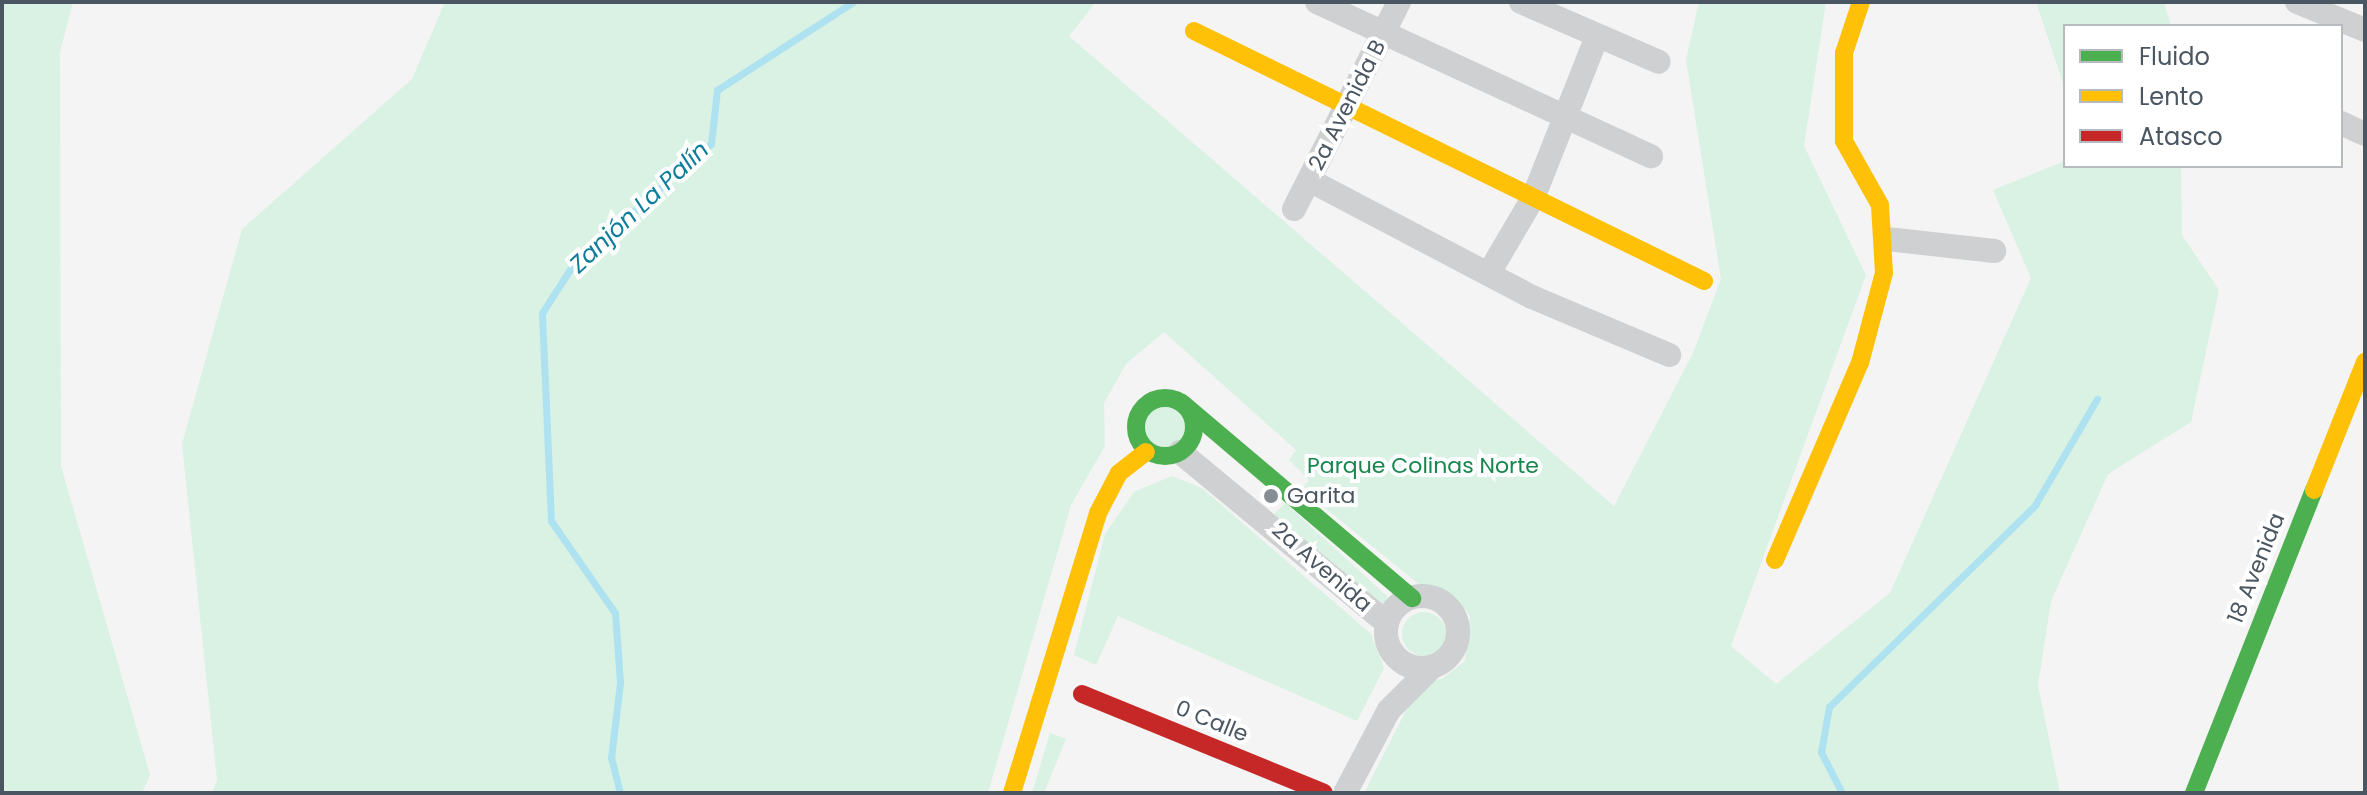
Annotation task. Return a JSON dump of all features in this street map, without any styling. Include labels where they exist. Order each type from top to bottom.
[{"type":"street","points":[[1317,2],[1651,156]]},
{"type":"street","name":"2a Avenida B","points":[[1294,209],[1399,2]]},
{"type":"street","points":[[1521,2],[1596,39],[1659,62]]},
{"type":"street","points":[[1775,560],[1860,363],[1887,239],[1880,205],[1844,141],[1844,53],[1861,2]]},
{"type":"street","points":[[2297,2],[2365,30]]},
{"type":"street","points":[[1194,31],[1704,281]]},
{"type":"street","points":[[1489,273],[1533,198],[1568,119],[1596,39]]},
{"type":"street","points":[[2343,124],[2365,134]]},
{"type":"street","points":[[1309,180],[1489,273],[1669,355]]},
{"type":"street","points":[[1887,239],[1994,251]]},
{"type":"street","name":"18 Avenida","points":[[2194,793],[2365,362]]},
{"type":"street","points":[[1012,793],[1098,513],[1119,473],[1146,452],[1180,452],[1195,427],[1182,403],[1162,398],[1144,406],[1135,425],[1146,452]]},
{"type":"street","name":"2a Avenida","points":[[1182,403],[1412,598]]},
{"type":"street","name":"2a Avenida","points":[[1180,452],[1238,496],[1387,623]]},
{"type":"street","points":[[1238,496],[1260,467]]},
{"type":"street","points":[[1345,793],[1389,710],[1432,667],[1451,655],[1457,622],[1444,603],[1412,598],[1387,623],[1389,710]]},
{"type":"street","points":[[1390,650],[1409,666],[1432,667]]},
{"type":"street","name":"0 Calle","points":[[1082,694],[1324,793]]},
{"type":"green space","points":[[2,2],[73,2],[60,52],[61,466],[150,775],[142,793],[2,793]]},
{"type":"green space","name":"Parque Colinas Norte","points":[[445,2],[1096,2],[1069,36],[1614,506],[1693,353],[1721,279],[1686,60],[1699,2],[1826,2],[1804,146],[1866,275],[1731,646],[1776,684],[1890,593],[2031,278],[1993,190],[2063,162],[2063,168],[2181,168],[2182,235],[2219,290],[2191,422],[2108,474],[2051,601],[2038,685],[2060,793],[1364,793],[1421,681],[1442,679],[1465,661],[1470,616],[1454,596],[1421,586],[1302,489],[1309,480],[1289,460],[1296,450],[1164,332],[1126,364],[1104,403],[1105,446],[1071,505],[988,793],[212,793],[217,780],[182,444],[242,229],[412,79]]},
{"type":"green space","points":[[2036,2],[2164,2],[2170,24],[2063,24],[2063,83]]},
{"type":"green space","points":[[1164,407],[1180,413],[1186,429],[1180,445],[1164,451],[1148,445],[1142,429],[1148,413]]},
{"type":"green space","points":[[1172,476],[1202,488],[1371,634],[1384,668],[1357,721],[1118,616],[1096,665],[1074,655],[1105,534],[1134,492]]},
{"type":"green space","points":[[1285,503],[1388,597],[1387,601],[1381,605],[1274,514]]},
{"type":"green space","points":[[1424,612],[1439,619],[1446,634],[1439,649],[1424,656],[1409,649],[1402,634],[1409,619]]},
{"type":"green space","points":[[1050,733],[1066,739],[1044,793],[1032,793]]},
{"type":"waterway","name":"Zanjón La Palín","points":[[620,793],[611,758],[620,682],[615,613],[551,521],[542,313],[574,263],[711,144],[717,90],[853,2]]},
{"type":"waterway","points":[[1842,793],[1821,752],[1829,707],[2035,505],[2097,399]]},
{"type":"traffic: fast","points":[[1165,398],[1186,406],[1194,427],[1186,448],[1165,456],[1144,448],[1136,427],[1144,406],[1165,398]]},
{"type":"traffic: fast","points":[[1182,403],[1412,598]]},
{"type":"traffic: fast","points":[[2194,793],[2314,490]]},
{"type":"traffic: slow","points":[[1775,560],[1860,363],[1884,273],[1880,205],[1844,141],[1844,53],[1861,2]]},
{"type":"traffic: slow","points":[[1194,31],[1704,281]]},
{"type":"traffic: slow","points":[[2314,490],[2365,362]]},
{"type":"traffic: slow","points":[[1012,793],[1098,513],[1119,473],[1146,452]]},
{"type":"traffic: jam","points":[[1082,694],[1324,793]]},
{"type":"place","name":"Garita","points":[[1271,496]]}]
